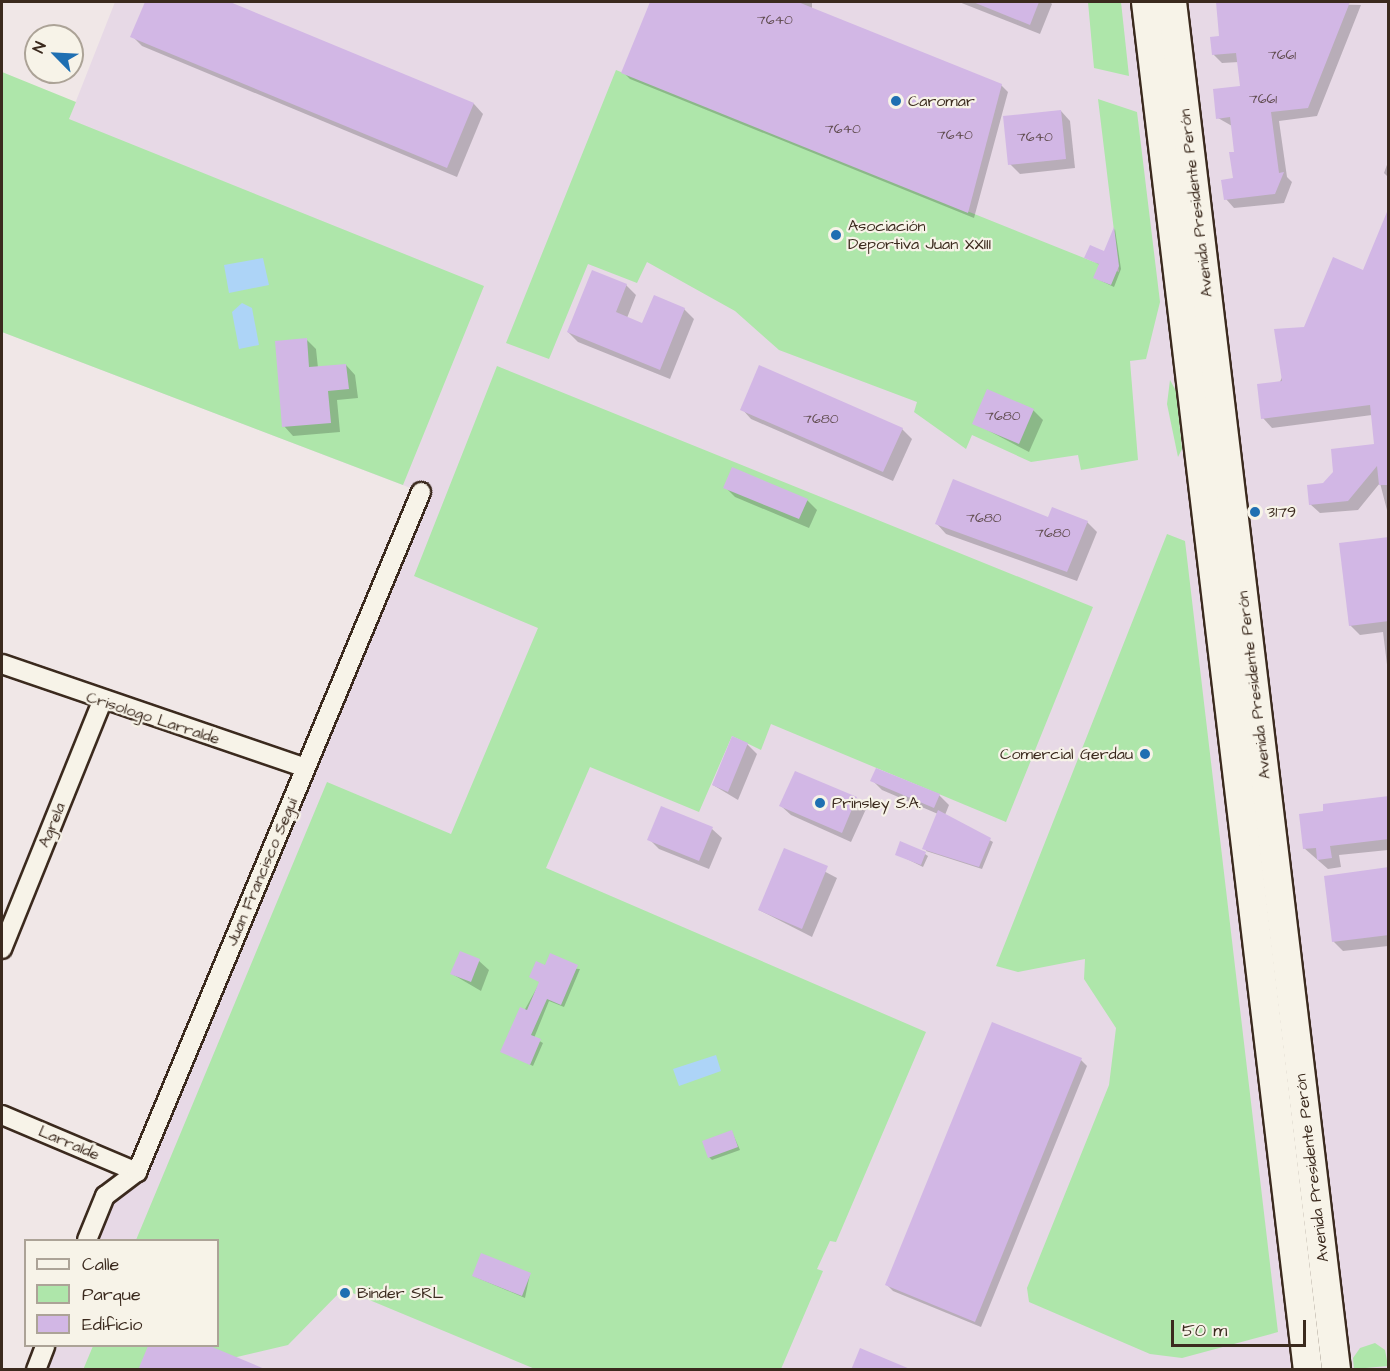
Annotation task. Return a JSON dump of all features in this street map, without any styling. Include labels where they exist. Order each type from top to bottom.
[{"type":"main road","name":"Avenida Presidente Perón","points":[[1146,2],[1308,1370]]},
{"type":"main road","name":"Avenida Presidente Perón","points":[[1172,2],[1336,1370]]},
{"type":"street","name":"Juan Francisco Seguí","points":[[137,1172],[421,492]]},
{"type":"street","name":"Crisologo Larralde","points":[[2,664],[102,702],[305,768]]},
{"type":"street","name":"Agrela","points":[[2,950],[102,702]]},
{"type":"street","name":"Larralde","points":[[2,1115],[137,1172]]},
{"type":"street","points":[[87,1239],[105,1196],[137,1172]]},
{"type":"street","points":[[36,1370],[45,1347]]},
{"type":"shaded area","points":[[115,2],[1388,2],[1388,1369],[36,1369],[45,1347],[219,1347],[219,1239],[87,1239],[105,1196],[137,1172],[421,492],[2,332],[2,289]]},
{"type":"green space","points":[[1088,2],[1121,2],[1129,76],[1094,68]]},
{"type":"green space","name":"Asociación Deportiva Juan XXIII","points":[[616,70],[1119,272],[1098,99],[1137,112],[1160,302],[1146,359],[1130,361],[1138,460],[1081,470],[1078,455],[1031,462],[972,435],[966,449],[914,412],[917,402],[779,350],[735,311],[647,262],[637,283],[588,264],[549,359],[506,343]]},
{"type":"green space","points":[[2,72],[24,81],[24,84],[32,84],[76,102],[69,119],[484,286],[403,485],[2,332]]},
{"type":"green space","points":[[497,366],[1093,607],[1006,822],[771,724],[761,750],[732,736],[699,812],[590,767],[546,868],[926,1032],[836,1242],[830,1241],[817,1269],[823,1271],[781,1369],[535,1369],[343,1289],[288,1345],[186,1369],[83,1370],[93,1347],[219,1347],[219,1239],[136,1239],[327,782],[451,834],[538,628],[414,576]]},
{"type":"green space","points":[[1170,380],[1176,391],[1182,449],[1178,457],[1167,404]]},
{"type":"green space","name":"Comercial Gerdau","points":[[1167,534],[1185,541],[1278,1332],[1182,1358],[1150,1354],[1029,1302],[1027,1288],[1109,1085],[1116,1028],[1084,979],[1085,959],[1018,972],[996,966]]},
{"type":"green space","points":[[1375,1343],[1385,1350],[1388,1366],[1354,1369],[1353,1358],[1360,1348]]},
{"type":"water","points":[[263,258],[269,285],[229,293],[224,265]]},
{"type":"water","points":[[242,303],[252,308],[259,345],[239,349],[232,312]]},
{"type":"water","points":[[716,1055],[721,1071],[679,1086],[673,1069]]},
{"type":"building","points":[[145,2],[230,2],[474,103],[447,168],[130,37]]},
{"type":"building","points":[[650,2],[798,2],[1002,84],[968,213],[621,73]]},
{"type":"building","points":[[973,2],[1039,2],[1030,25]]},
{"type":"building","points":[[1216,2],[1350,2],[1308,108],[1271,112],[1279,173],[1284,172],[1275,194],[1224,200],[1221,180],[1233,178],[1229,152],[1234,152],[1230,117],[1216,119],[1213,89],[1240,86],[1236,53],[1212,55],[1210,37],[1219,36]]},
{"type":"building","points":[[1061,110],[1066,159],[1008,165],[1003,116]]},
{"type":"building","points":[[1389,207],[1389,485],[1379,485],[1377,466],[1348,501],[1309,505],[1307,485],[1323,483],[1333,472],[1331,449],[1374,444],[1370,405],[1261,419],[1257,384],[1282,381],[1274,329],[1304,327],[1333,257],[1363,270]]},
{"type":"building","points":[[1114,227],[1119,266],[1111,285],[1093,278],[1099,264],[1084,258],[1090,245],[1104,251]]},
{"type":"building","points":[[592,270],[627,284],[616,312],[642,323],[654,295],[685,308],[660,370],[567,332]]},
{"type":"building","points":[[307,338],[309,367],[346,364],[349,389],[328,391],[331,423],[282,427],[275,341]]},
{"type":"building","points":[[759,365],[903,428],[883,472],[740,410]]},
{"type":"building","points":[[987,389],[1034,409],[1019,444],[972,424]]},
{"type":"building","points":[[732,467],[808,499],[799,519],[723,488]]},
{"type":"building","points":[[953,479],[1048,517],[1052,507],[1088,521],[1067,572],[935,524]]},
{"type":"building","points":[[1389,537],[1389,621],[1349,626],[1339,543]]},
{"type":"building","points":[[732,736],[748,743],[728,792],[712,785]]},
{"type":"building","points":[[876,768],[940,794],[934,808],[870,781]]},
{"type":"building","points":[[795,771],[857,797],[842,833],[779,806]]},
{"type":"building","points":[[1389,796],[1389,839],[1330,846],[1332,858],[1317,860],[1316,848],[1303,849],[1299,814],[1323,811],[1323,804]]},
{"type":"building","points":[[661,806],[713,827],[699,861],[647,840]]},
{"type":"building","points":[[938,810],[991,838],[979,867],[922,849]]},
{"type":"building","points":[[900,841],[926,852],[921,865],[895,855]]},
{"type":"building","points":[[784,848],[828,866],[802,929],[758,910]]},
{"type":"building","points":[[1389,867],[1389,935],[1332,942],[1324,876]]},
{"type":"building","points":[[460,951],[480,959],[471,982],[450,974]]},
{"type":"building","points":[[550,953],[578,965],[561,1005],[547,999],[531,1035],[541,1039],[530,1065],[500,1052],[520,1007],[527,1010],[539,982],[529,977],[536,961],[545,965]]},
{"type":"building","points":[[992,1022],[1082,1058],[975,1322],[885,1285]]},
{"type":"building","points":[[732,1130],[738,1147],[708,1158],[702,1141]]},
{"type":"building","points":[[481,1253],[531,1273],[522,1296],[472,1276]]},
{"type":"building","points":[[148,1347],[212,1347],[267,1370],[138,1370]]},
{"type":"building","points":[[860,1348],[910,1369],[910,1370],[851,1370]]},
{"type":"place","name":"Caromar","points":[[896,101]]},
{"type":"place","name":"Asociación Deportiva Juan XXIII","points":[[836,235]]},
{"type":"place","name":"3179","points":[[1255,512]]},
{"type":"place","name":"Comercial Gerdau","points":[[1145,754]]},
{"type":"place","name":"Prinsley S.A.","points":[[820,803]]},
{"type":"place","name":"Binder SRL","points":[[345,1293]]}]
